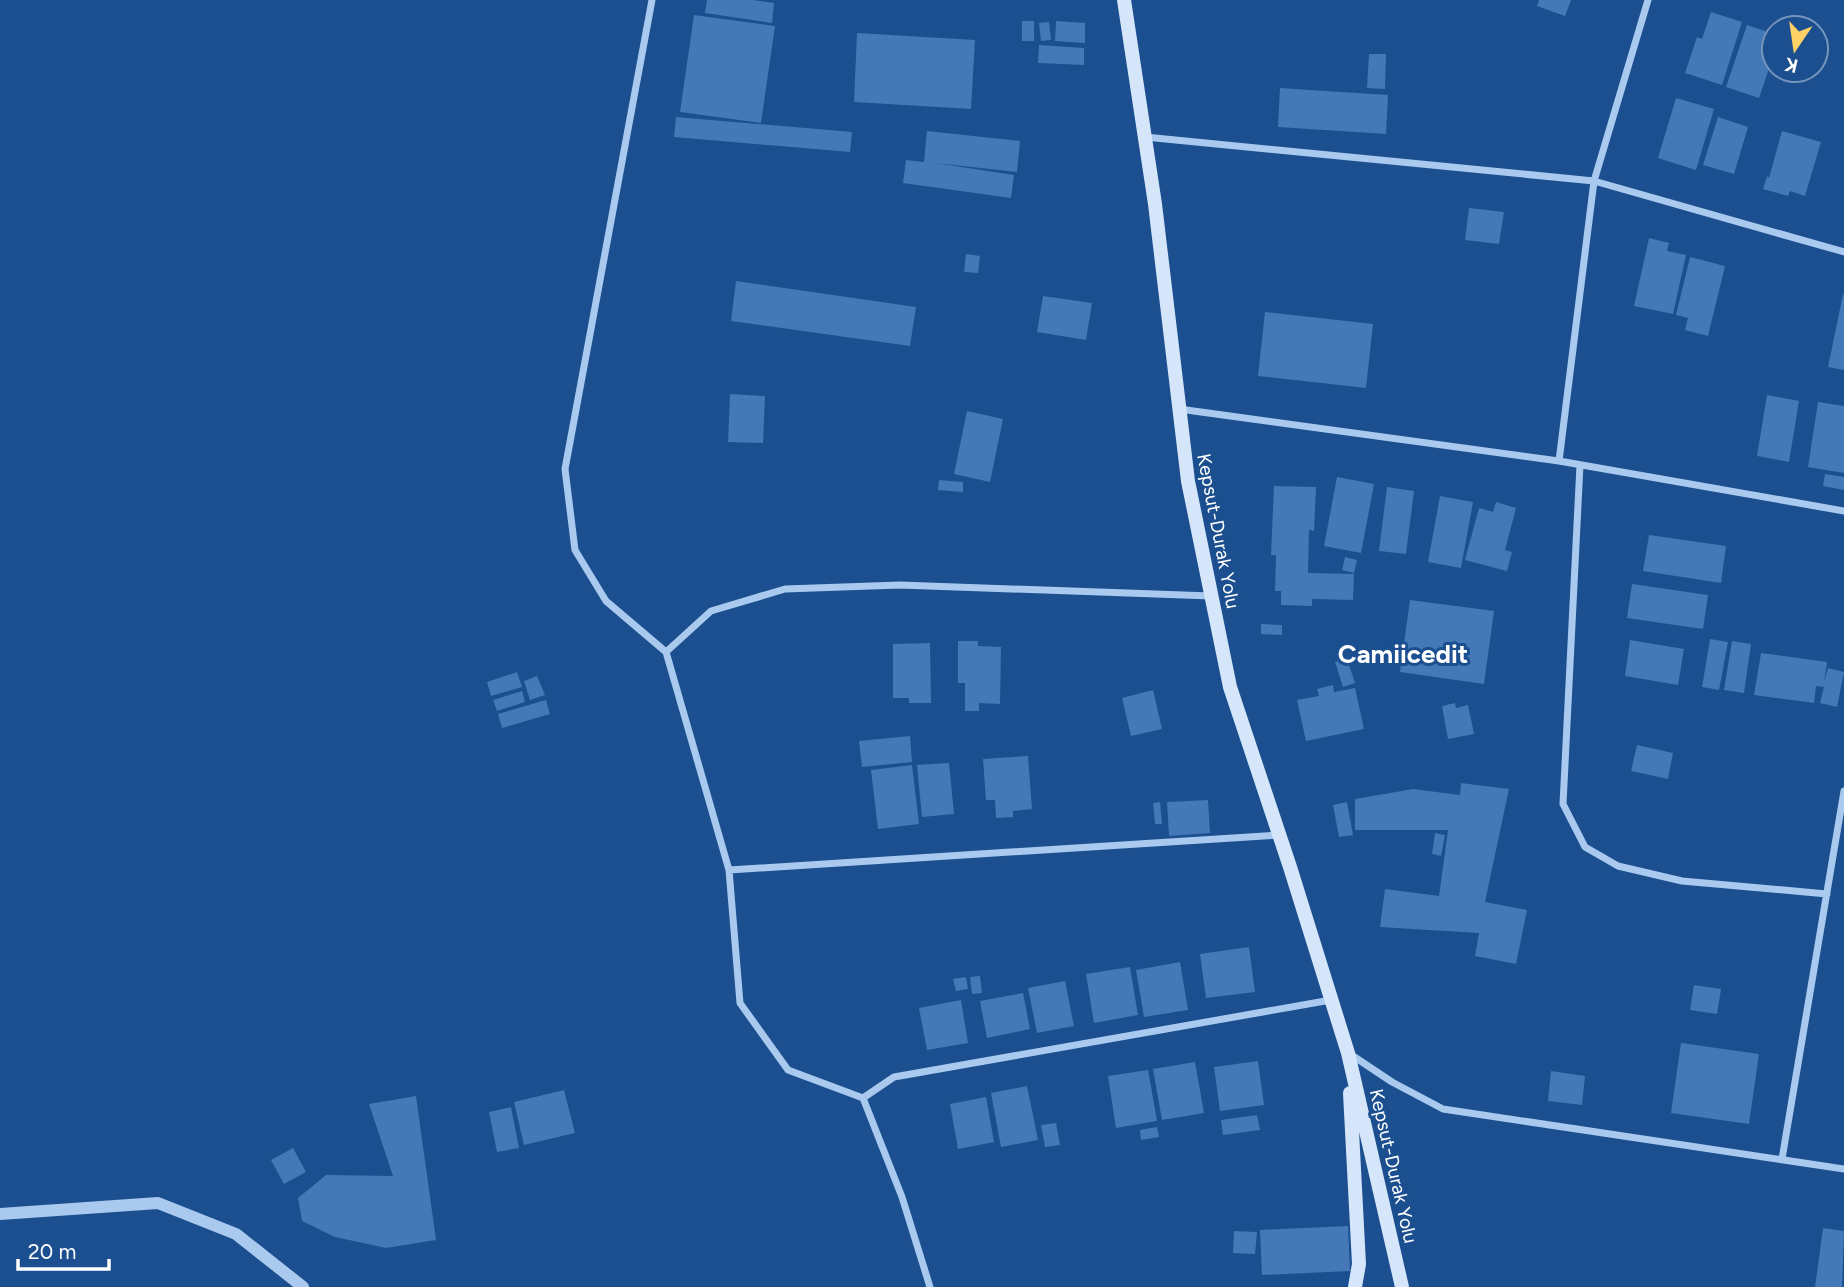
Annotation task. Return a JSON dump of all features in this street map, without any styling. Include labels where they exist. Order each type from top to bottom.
[{"type":"main road","name":"Kepsut-Durak Yolu","points":[[1124,0],[1145,137],[1188,481],[1230,687],[1280,835],[1348,1053],[1402,1287]]},
{"type":"main road","name":"Kepsut-Durak Yolu","points":[[1348,1053],[1360,1264],[1355,1287]]},
{"type":"street","points":[[652,0],[565,469],[575,550],[606,601],[666,652],[729,870],[740,1003],[788,1070],[863,1098],[902,1197],[930,1287]]},
{"type":"street","points":[[1559,461],[1594,181],[1648,0]]},
{"type":"street","points":[[1145,137],[1594,181],[1844,252]]},
{"type":"street","points":[[1180,409],[1559,461],[1844,511]]},
{"type":"street","points":[[1580,465],[1563,804],[1585,848],[1618,866],[1682,881],[1827,894]]},
{"type":"street","points":[[666,652],[711,611],[785,589],[900,585],[1211,596]]},
{"type":"street","points":[[1782,1159],[1844,791]]},
{"type":"street","points":[[729,870],[1280,835]]},
{"type":"street","points":[[863,1098],[894,1077],[1332,1000]]},
{"type":"street","points":[[1348,1053],[1392,1082],[1443,1109],[1844,1169]]},
{"type":"street","points":[[0,1214],[158,1203],[236,1234],[303,1287]]},
{"type":"building","points":[[707,0],[774,3],[772,23],[705,13]]},
{"type":"building","points":[[1539,0],[1571,0],[1565,16],[1537,6]]},
{"type":"building","points":[[1711,12],[1742,22],[1722,85],[1685,73],[1697,37],[1702,39]]},
{"type":"building","points":[[694,15],[775,26],[761,123],[680,112]]},
{"type":"building","points":[[1022,21],[1034,21],[1034,41],[1022,41]]},
{"type":"building","points":[[1056,21],[1085,23],[1085,43],[1055,41]]},
{"type":"building","points":[[1049,22],[1051,40],[1041,41],[1039,23]]},
{"type":"building","points":[[1747,25],[1760,29],[1760,84],[1764,84],[1759,98],[1726,87]]},
{"type":"building","points":[[857,33],[975,40],[971,109],[854,102]]},
{"type":"building","points":[[1039,45],[1084,48],[1084,65],[1038,63]]},
{"type":"building","points":[[1369,54],[1386,54],[1385,89],[1367,88]]},
{"type":"building","points":[[1280,88],[1388,95],[1386,134],[1278,127]]},
{"type":"building","points":[[1676,98],[1714,109],[1696,170],[1658,158]]},
{"type":"building","points":[[676,117],[852,132],[850,152],[674,137]]},
{"type":"building","points":[[1718,117],[1748,127],[1734,174],[1703,165]]},
{"type":"building","points":[[927,131],[1020,141],[1017,172],[935,163],[1014,175],[1011,198],[903,183],[906,160],[924,162]]},
{"type":"building","points":[[1782,131],[1821,142],[1805,196],[1790,191],[1788,196],[1763,189],[1767,176],[1769,178]]},
{"type":"building","points":[[1469,208],[1504,212],[1499,244],[1465,240]]},
{"type":"building","points":[[1649,238],[1669,243],[1667,251],[1686,255],[1673,314],[1634,306]]},
{"type":"building","points":[[966,254],[980,256],[978,273],[964,272]]},
{"type":"building","points":[[1690,257],[1725,266],[1708,336],[1685,330],[1688,318],[1676,315]]},
{"type":"building","points":[[736,281],[916,307],[910,346],[731,321]]},
{"type":"building","points":[[1844,294],[1844,370],[1828,367]]},
{"type":"building","points":[[1043,296],[1092,303],[1086,340],[1037,332]]},
{"type":"building","points":[[1265,312],[1373,324],[1366,388],[1258,376]]},
{"type":"building","points":[[730,394],[765,396],[763,443],[728,442]]},
{"type":"building","points":[[1767,395],[1799,401],[1789,462],[1757,456]]},
{"type":"building","points":[[1818,402],[1844,406],[1844,473],[1808,467]]},
{"type":"building","points":[[967,411],[1003,419],[990,482],[954,474]]},
{"type":"building","points":[[1825,474],[1844,477],[1844,490],[1823,486]]},
{"type":"building","points":[[1337,477],[1374,484],[1361,553],[1324,546]]},
{"type":"building","points":[[939,480],[963,482],[963,492],[938,490]]},
{"type":"building","points":[[1274,486],[1316,487],[1314,531],[1309,530],[1308,573],[1354,574],[1353,600],[1312,599],[1312,606],[1281,605],[1281,591],[1275,591],[1276,555],[1271,555]]},
{"type":"building","points":[[1387,487],[1414,491],[1406,554],[1379,551]]},
{"type":"building","points":[[1440,496],[1473,502],[1461,568],[1428,562]]},
{"type":"building","points":[[1496,502],[1516,508],[1505,550],[1512,552],[1507,571],[1465,560],[1479,508],[1493,512]]},
{"type":"building","points":[[1649,535],[1726,546],[1721,583],[1643,571]]},
{"type":"building","points":[[1345,557],[1357,560],[1354,573],[1342,570]]},
{"type":"building","points":[[1632,584],[1708,595],[1703,629],[1627,618]]},
{"type":"building","points":[[1410,600],[1494,611],[1484,684],[1400,672]]},
{"type":"building","points":[[1261,624],[1282,625],[1282,635],[1261,634]]},
{"type":"building","points":[[1710,639],[1728,642],[1719,690],[1702,687]]},
{"type":"building","points":[[1630,640],[1684,649],[1678,685],[1625,676]]},
{"type":"building","points":[[958,641],[978,641],[978,646],[1001,647],[1000,704],[979,703],[979,711],[965,711],[965,683],[958,683]]},
{"type":"building","points":[[1732,641],[1751,644],[1744,693],[1724,690]]},
{"type":"building","points":[[930,643],[931,703],[909,703],[909,698],[893,698],[893,644]]},
{"type":"building","points":[[1761,653],[1827,662],[1824,682],[1828,668],[1844,672],[1837,707],[1820,703],[1824,687],[1816,686],[1814,703],[1754,695]]},
{"type":"building","points":[[1347,659],[1355,683],[1343,687],[1335,662]]},
{"type":"building","points":[[517,672],[522,687],[491,696],[487,682]]},
{"type":"building","points":[[537,676],[545,695],[530,700],[524,681]]},
{"type":"building","points":[[1333,685],[1334,692],[1355,688],[1364,729],[1306,741],[1297,700],[1319,696],[1317,689]]},
{"type":"building","points":[[1153,690],[1162,729],[1131,736],[1122,698]]},
{"type":"building","points":[[522,691],[525,702],[497,711],[493,700]]},
{"type":"building","points":[[546,700],[550,714],[502,728],[498,714]]},
{"type":"building","points":[[1455,703],[1456,708],[1468,705],[1474,734],[1448,739],[1442,706]]},
{"type":"building","points":[[910,736],[912,762],[862,767],[859,741]]},
{"type":"building","points":[[1637,745],[1673,753],[1668,779],[1631,771]]},
{"type":"building","points":[[1028,756],[1032,809],[1013,811],[1013,817],[996,818],[995,800],[986,800],[983,759]]},
{"type":"building","points":[[949,763],[954,814],[922,817],[917,765]]},
{"type":"building","points":[[912,765],[919,824],[878,829],[871,770]]},
{"type":"building","points":[[1461,783],[1509,789],[1485,902],[1527,910],[1516,964],[1475,956],[1479,933],[1380,927],[1385,889],[1439,896],[1448,830],[1355,830],[1355,799],[1413,789],[1460,795]]},
{"type":"building","points":[[1208,800],[1210,833],[1169,836],[1167,802]]},
{"type":"building","points":[[1160,802],[1162,824],[1155,824],[1153,803]]},
{"type":"building","points":[[1347,802],[1353,835],[1339,837],[1333,805]]},
{"type":"building","points":[[1435,833],[1445,835],[1441,856],[1432,854]]},
{"type":"building","points":[[1249,947],[1255,992],[1206,998],[1200,954]]},
{"type":"building","points":[[1180,962],[1188,1010],[1144,1017],[1136,970]]},
{"type":"building","points":[[1130,967],[1138,1015],[1094,1023],[1086,974]]},
{"type":"building","points":[[980,976],[982,993],[972,994],[970,977]]},
{"type":"building","points":[[966,977],[968,989],[956,991],[953,979]]},
{"type":"building","points":[[1065,981],[1074,1026],[1037,1033],[1028,988]]},
{"type":"building","points":[[1694,985],[1721,989],[1717,1014],[1690,1010]]},
{"type":"building","points":[[1023,993],[1030,1029],[987,1038],[980,1001]]},
{"type":"building","points":[[961,1000],[968,1043],[927,1050],[919,1008]]},
{"type":"building","points":[[1681,1043],[1759,1054],[1749,1124],[1671,1113]]},
{"type":"building","points":[[1258,1061],[1264,1105],[1220,1111],[1214,1067]]},
{"type":"building","points":[[1195,1062],[1204,1113],[1162,1120],[1153,1069]]},
{"type":"building","points":[[1148,1070],[1157,1121],[1116,1128],[1108,1076]]},
{"type":"building","points":[[1551,1071],[1585,1076],[1582,1105],[1548,1101]]},
{"type":"building","points":[[1027,1086],[1038,1140],[1001,1147],[991,1093]]},
{"type":"building","points":[[564,1090],[575,1133],[524,1145],[514,1102]]},
{"type":"building","points":[[416,1096],[436,1240],[386,1248],[335,1237],[302,1221],[298,1198],[326,1175],[393,1176],[369,1104]]},
{"type":"building","points":[[986,1097],[994,1142],[958,1149],[950,1104]]},
{"type":"building","points":[[511,1107],[519,1148],[497,1152],[489,1112]]},
{"type":"building","points":[[1257,1115],[1260,1130],[1223,1135],[1221,1120]]},
{"type":"building","points":[[1056,1123],[1060,1145],[1045,1147],[1041,1125]]},
{"type":"building","points":[[1157,1127],[1159,1137],[1141,1140],[1140,1130]]},
{"type":"building","points":[[293,1148],[306,1172],[284,1184],[271,1160]]},
{"type":"building","points":[[1348,1226],[1350,1271],[1262,1275],[1260,1230]]},
{"type":"building","points":[[1823,1228],[1844,1231],[1842,1287],[1815,1287]]},
{"type":"building","points":[[1234,1231],[1257,1232],[1255,1254],[1233,1253]]},
{"type":"district","name":"Camiicedit","points":[[1403,654]]}]
